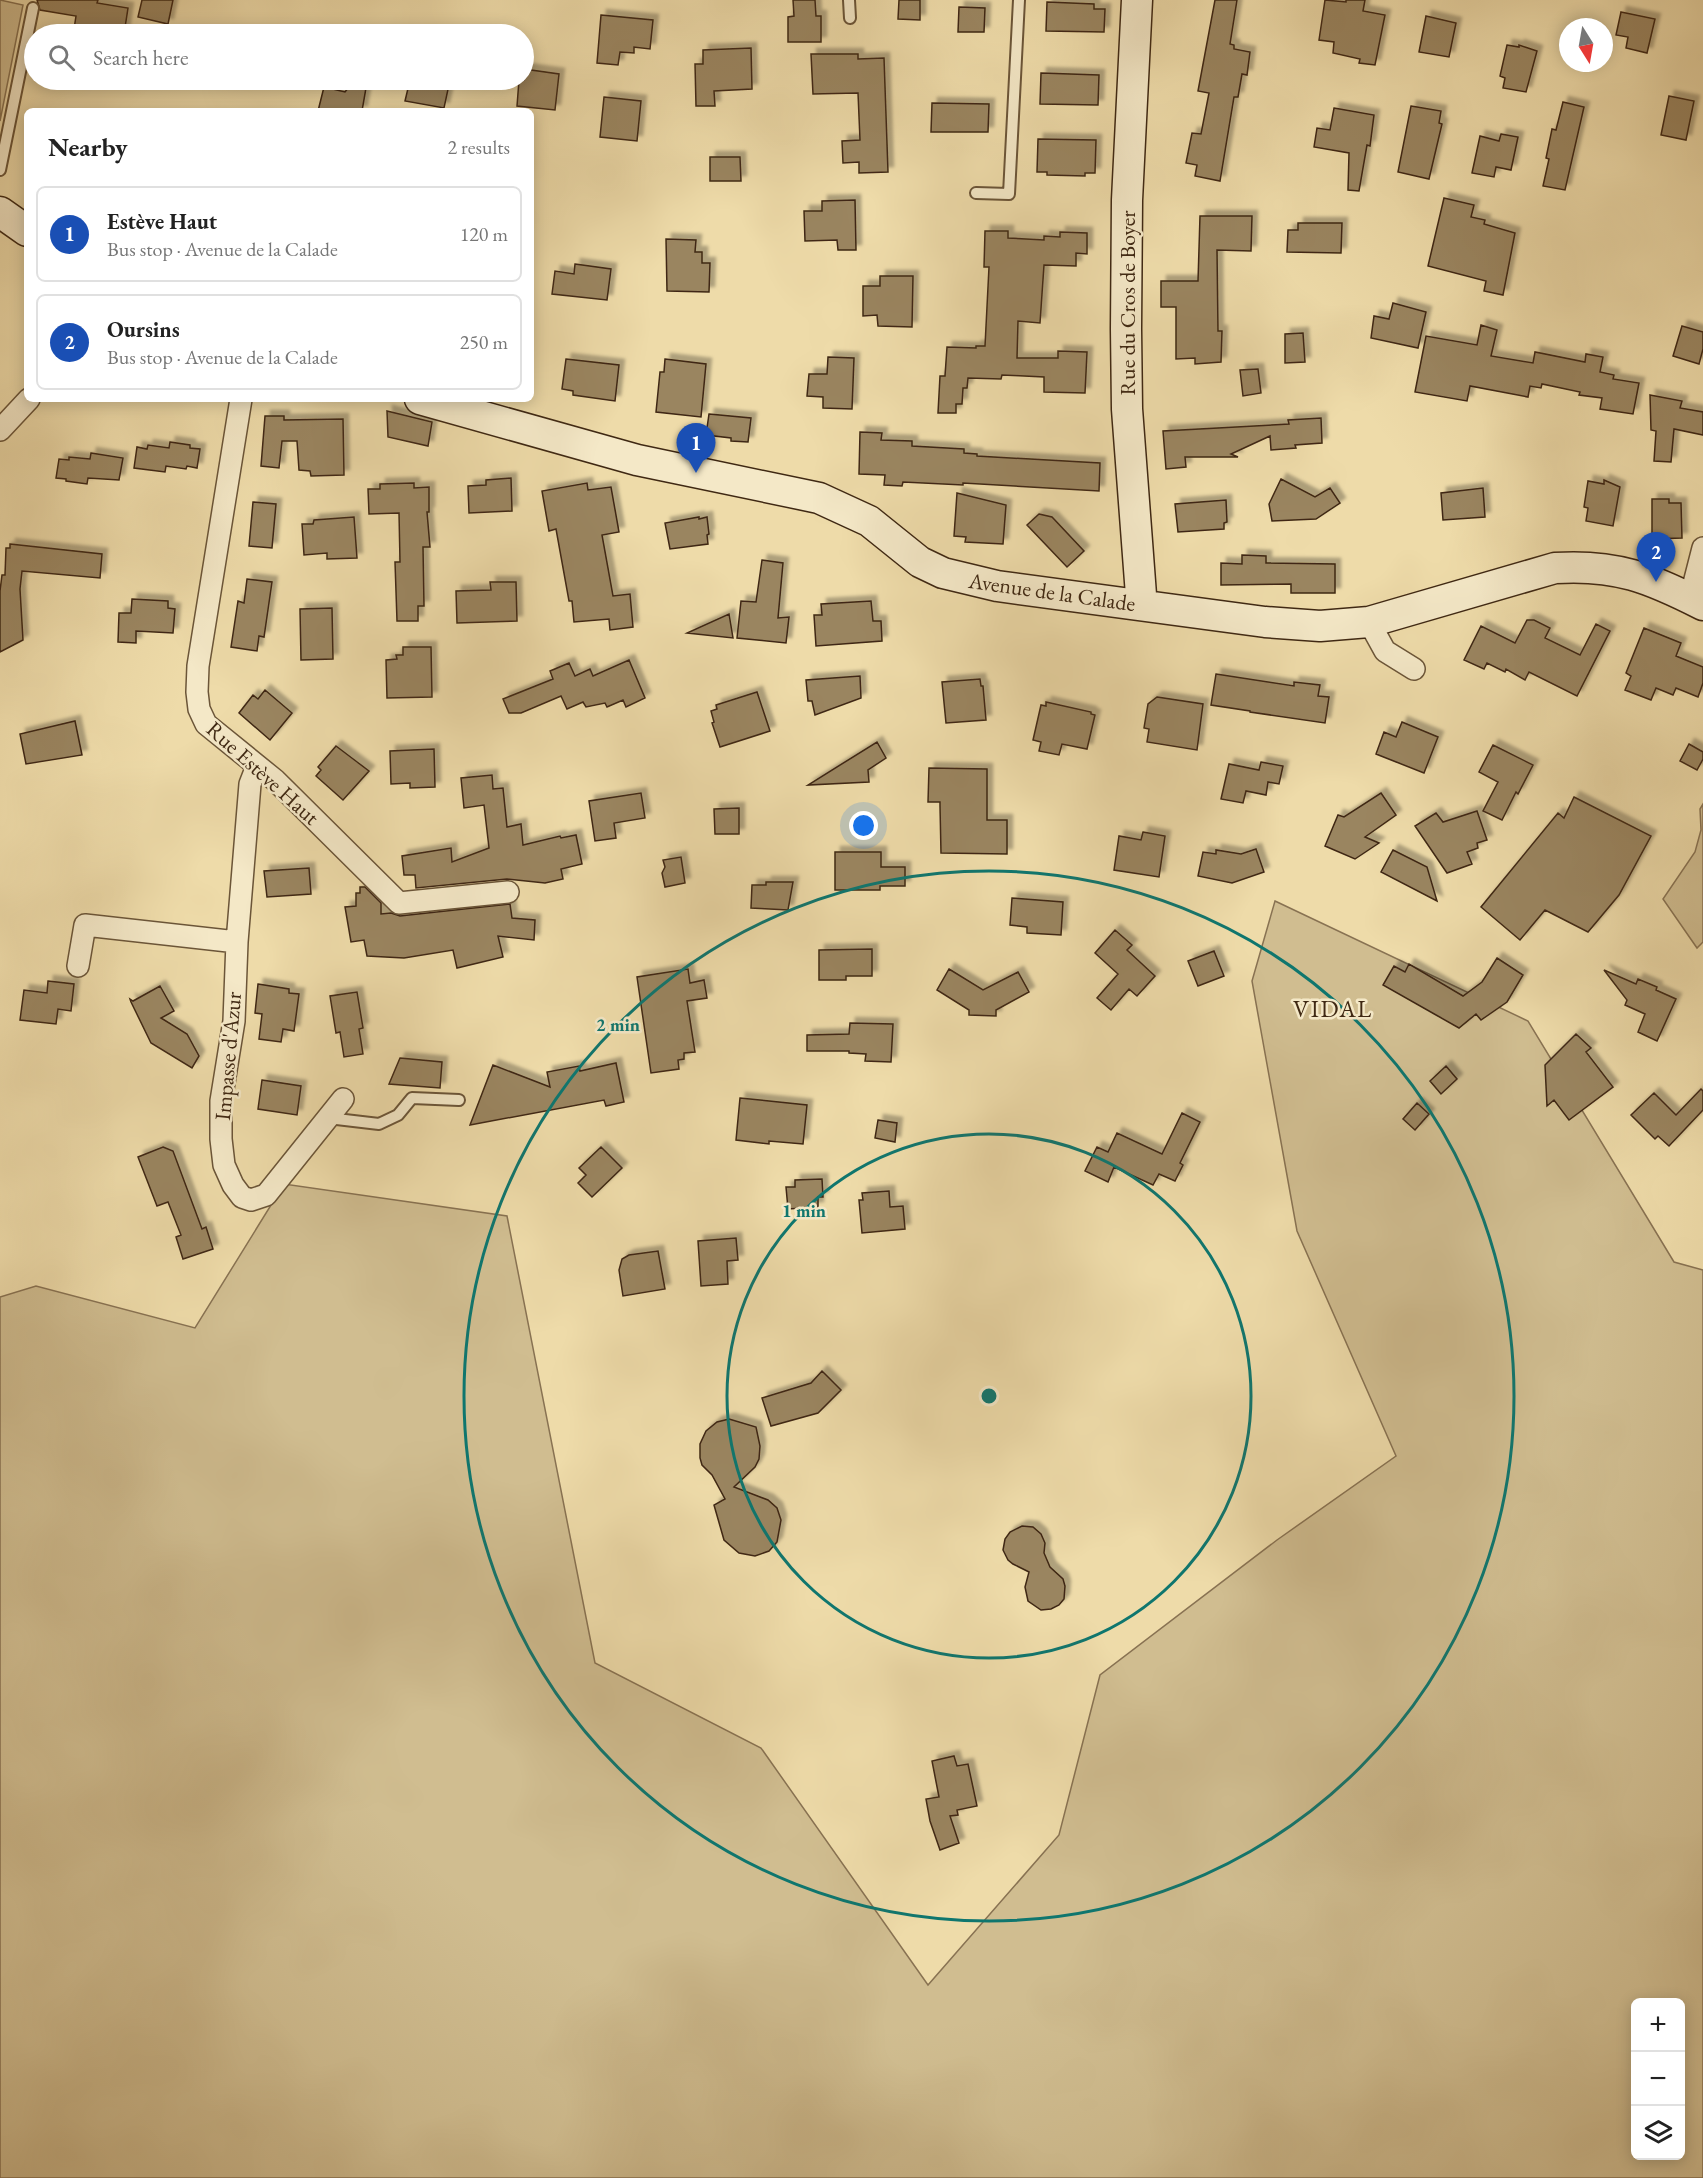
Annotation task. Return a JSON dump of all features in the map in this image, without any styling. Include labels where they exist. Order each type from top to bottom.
[{"type":"street","name":"Rue du Cros de Boyer","points":[[1137,0],[1126,200],[1126,329],[1127,409],[1140,605]]},
{"type":"street","points":[[0,212],[24,229]]},
{"type":"street","points":[[0,430],[26,402]]},
{"type":"street","name":"Rue Estève Haut","points":[[241,402],[198,666],[199,709],[206,724],[275,780],[399,903],[508,892]]},
{"type":"street","name":"Avenue de la Calade","points":[[431,402],[637,460],[819,498],[869,521],[920,562],[961,579],[997,586],[1265,622],[1320,626],[1369,622],[1555,568],[1585,566],[1611,569],[1656,582],[1696,602]]},
{"type":"street","points":[[1696,602],[1703,548]]},
{"type":"street","points":[[1369,622],[1385,651],[1414,669]]},
{"type":"street","name":"Impasse d'Azur","points":[[257,766],[250,784],[237,942],[234,1021],[221,1101],[221,1140],[224,1165],[233,1185],[242,1197],[251,1200],[266,1195],[343,1099]]},
{"type":"street","points":[[78,966],[85,925],[237,942]]},
{"type":"lane","points":[[849,0],[850,18]]},
{"type":"lane","points":[[976,193],[1009,194],[1019,0]]},
{"type":"lane","points":[[30,24],[33,8]]},
{"type":"lane","points":[[0,170],[24,52]]},
{"type":"lane","points":[[328,1118],[379,1124],[398,1116],[412,1098],[459,1100]]},
{"type":"shaded area","points":[[0,0],[23,5],[0,121]]},
{"type":"shaded area","points":[[1703,804],[1703,942],[1697,948],[1663,899],[1695,852],[1701,830],[1700,809]]},
{"type":"shaded area","points":[[1275,901],[1528,1021],[1674,1262],[1703,1270],[1703,2178],[0,2178],[0,1297],[36,1286],[195,1328],[284,1184],[507,1216],[595,1663],[761,1748],[928,1985],[1059,1835],[1100,1675],[1277,1540],[1396,1456],[1297,1231],[1252,981]]},
{"type":"building","points":[[37,0],[98,0],[97,3],[128,8],[126,24],[75,24],[76,16],[40,10]]},
{"type":"building","points":[[142,0],[173,0],[168,24],[138,17]]},
{"type":"building","points":[[793,0],[815,0],[816,16],[821,16],[821,42],[788,42],[788,17],[794,16]]},
{"type":"building","points":[[899,0],[920,0],[920,20],[898,19]]},
{"type":"building","points":[[1215,0],[1237,0],[1230,44],[1234,45],[1234,49],[1250,52],[1247,75],[1242,74],[1238,97],[1234,97],[1220,181],[1195,176],[1197,165],[1186,163],[1192,133],[1201,134],[1209,93],[1198,91]]},
{"type":"building","points":[[1325,0],[1346,2],[1346,0],[1365,0],[1363,11],[1385,15],[1375,65],[1359,63],[1360,59],[1333,53],[1334,42],[1319,40]]},
{"type":"building","points":[[1047,2],[1094,4],[1094,9],[1105,9],[1104,32],[1046,31]]},
{"type":"building","points":[[959,7],[985,8],[984,32],[958,32]]},
{"type":"building","points":[[1621,12],[1655,19],[1647,53],[1626,48],[1628,37],[1616,35]]},
{"type":"building","points":[[601,15],[653,20],[650,49],[634,47],[634,53],[620,52],[618,65],[597,63]]},
{"type":"building","points":[[1426,16],[1456,23],[1449,57],[1419,52]]},
{"type":"building","points":[[1507,45],[1519,47],[1519,45],[1537,51],[1526,92],[1503,88],[1505,78],[1500,76]]},
{"type":"building","points":[[751,48],[752,89],[714,91],[715,106],[696,106],[695,64],[703,64],[703,50]]},
{"type":"building","points":[[811,54],[858,54],[858,59],[884,58],[888,172],[859,173],[859,162],[843,163],[842,141],[860,140],[858,93],[813,94]]},
{"type":"building","points":[[534,70],[559,74],[555,110],[517,106],[518,90],[534,90]]},
{"type":"building","points":[[1041,73],[1099,75],[1098,105],[1040,104]]},
{"type":"building","points":[[323,90],[345,92],[347,90],[366,90],[363,108],[319,108]]},
{"type":"building","points":[[408,90],[448,90],[444,108],[405,101]]},
{"type":"building","points":[[1669,96],[1694,101],[1686,140],[1661,135]]},
{"type":"building","points":[[604,97],[641,101],[637,141],[600,137]]},
{"type":"building","points":[[1563,102],[1584,107],[1565,190],[1543,186],[1552,129],[1556,130]]},
{"type":"building","points":[[932,103],[989,104],[988,132],[931,132]]},
{"type":"building","points":[[1411,106],[1441,111],[1439,123],[1442,124],[1429,179],[1398,172]]},
{"type":"building","points":[[1334,108],[1374,115],[1370,146],[1367,145],[1359,191],[1348,190],[1349,153],[1314,147],[1317,128],[1330,130]]},
{"type":"building","points":[[1501,134],[1518,137],[1511,170],[1496,167],[1494,177],[1472,173],[1480,136],[1499,141]]},
{"type":"building","points":[[1038,139],[1096,140],[1095,173],[1085,173],[1085,176],[1047,175],[1047,172],[1037,172]]},
{"type":"building","points":[[710,157],[740,157],[741,181],[710,181]]},
{"type":"building","points":[[1444,198],[1474,205],[1471,217],[1485,220],[1484,224],[1515,233],[1503,295],[1484,291],[1486,281],[1428,266]]},
{"type":"building","points":[[855,200],[856,250],[838,250],[837,240],[805,241],[804,211],[822,211],[822,201]]},
{"type":"building","points":[[1200,216],[1252,216],[1251,251],[1217,250],[1218,331],[1222,331],[1221,362],[1195,364],[1195,358],[1176,359],[1176,307],[1161,307],[1161,281],[1198,281]]},
{"type":"building","points":[[1298,223],[1342,223],[1341,253],[1287,252],[1288,230],[1298,230]]},
{"type":"building","points":[[985,231],[1008,231],[1008,238],[1044,240],[1044,236],[1060,237],[1060,232],[1087,233],[1087,254],[1076,253],[1076,266],[1044,265],[1040,323],[1018,321],[1017,358],[1058,358],[1058,351],[1087,352],[1085,393],[1044,392],[1044,377],[1002,375],[1001,379],[968,378],[967,388],[963,388],[962,404],[956,404],[956,413],[938,413],[940,376],[945,376],[947,347],[985,346],[989,267],[984,267]]},
{"type":"building","points":[[666,239],[696,240],[695,252],[702,252],[702,263],[710,263],[709,292],[667,291]]},
{"type":"building","points":[[575,264],[611,269],[607,300],[552,294],[555,271],[574,274]]},
{"type":"building","points":[[880,276],[913,276],[912,327],[878,326],[877,315],[863,316],[863,286],[880,286]]},
{"type":"building","points":[[1393,303],[1426,312],[1418,348],[1371,338],[1374,316],[1389,319]]},
{"type":"building","points":[[1481,325],[1497,330],[1491,356],[1533,363],[1535,352],[1585,362],[1586,354],[1603,357],[1600,372],[1614,375],[1613,379],[1639,383],[1633,414],[1600,409],[1602,398],[1579,395],[1580,392],[1542,384],[1541,388],[1530,386],[1528,397],[1470,386],[1467,401],[1415,392],[1426,336],[1477,345]]},
{"type":"building","points":[[1682,326],[1703,332],[1703,349],[1699,364],[1673,356]]},
{"type":"building","points":[[1303,333],[1305,362],[1285,363],[1285,334]]},
{"type":"building","points":[[828,357],[854,358],[852,409],[823,408],[823,397],[807,396],[809,374],[827,374]]},
{"type":"building","points":[[566,359],[619,365],[615,401],[573,395],[573,391],[562,389]]},
{"type":"building","points":[[665,359],[706,364],[701,417],[656,412],[660,372],[664,372]]},
{"type":"building","points":[[1258,369],[1261,393],[1243,396],[1240,370]]},
{"type":"building","points":[[1650,395],[1682,401],[1680,408],[1703,412],[1703,435],[1674,429],[1671,462],[1654,461],[1656,431],[1651,430]]},
{"type":"building","points":[[387,411],[432,422],[428,446],[388,437]]},
{"type":"building","points":[[709,414],[751,418],[748,442],[731,441],[731,438],[706,435]]},
{"type":"building","points":[[265,416],[284,416],[284,420],[343,419],[344,475],[311,476],[310,471],[299,470],[297,441],[282,441],[279,468],[261,466]]},
{"type":"building","points":[[1321,418],[1322,443],[1271,450],[1270,436],[1231,454],[1238,457],[1185,457],[1186,467],[1166,469],[1163,431],[1289,424],[1288,420]]},
{"type":"building","points":[[860,432],[882,433],[881,440],[912,441],[912,446],[964,449],[964,453],[977,454],[977,456],[1100,463],[1099,491],[963,483],[963,485],[903,482],[902,486],[884,485],[885,475],[859,474]]},
{"type":"building","points":[[170,442],[200,449],[197,468],[166,466],[165,472],[134,468],[137,447],[147,449],[148,445],[169,448]]},
{"type":"building","points":[[91,453],[123,458],[119,480],[88,478],[87,484],[56,478],[59,459],[69,460],[69,457],[90,459]]},
{"type":"building","points":[[511,478],[512,511],[469,513],[468,486],[486,485],[486,480]]},
{"type":"building","points":[[1281,479],[1315,497],[1330,488],[1340,503],[1316,519],[1272,521],[1269,504]]},
{"type":"building","points":[[1604,480],[1620,487],[1613,526],[1586,521],[1588,508],[1584,507],[1588,481],[1604,484]]},
{"type":"building","points":[[414,483],[414,488],[429,487],[429,512],[427,512],[430,547],[423,547],[424,606],[418,606],[418,621],[397,621],[395,562],[400,562],[399,513],[369,514],[368,489],[380,489],[380,484]]},
{"type":"building","points":[[587,483],[588,490],[611,487],[619,532],[602,535],[613,596],[630,594],[633,627],[610,630],[609,619],[574,622],[572,601],[569,601],[556,529],[549,531],[542,491]]},
{"type":"building","points":[[1483,488],[1485,517],[1443,520],[1441,493]]},
{"type":"building","points":[[957,493],[1006,505],[1003,544],[965,542],[966,537],[954,536]]},
{"type":"building","points":[[1652,499],[1669,499],[1669,503],[1681,503],[1682,538],[1652,539]]},
{"type":"building","points":[[1226,500],[1227,522],[1224,523],[1224,529],[1178,532],[1175,504]]},
{"type":"building","points":[[253,502],[276,504],[272,548],[249,546]]},
{"type":"building","points":[[1039,514],[1052,517],[1084,551],[1067,567],[1027,525]]},
{"type":"building","points":[[354,517],[357,558],[327,559],[327,553],[304,555],[302,524],[313,524],[314,520]]},
{"type":"building","points":[[699,517],[699,519],[707,517],[708,544],[670,549],[665,523]]},
{"type":"building","points":[[10,544],[102,554],[100,578],[22,571],[20,589],[23,640],[0,652],[0,591],[2,575],[5,575],[6,548],[10,548]]},
{"type":"building","points":[[1242,555],[1266,556],[1266,563],[1335,564],[1335,593],[1291,593],[1291,584],[1221,585],[1221,563],[1242,564]]},
{"type":"building","points":[[762,560],[783,563],[778,618],[789,617],[786,643],[737,638],[741,601],[756,602]]},
{"type":"building","points":[[247,579],[272,582],[264,637],[259,636],[257,651],[231,647],[238,601],[244,603]]},
{"type":"building","points":[[490,582],[516,582],[517,621],[457,623],[456,591],[491,590]]},
{"type":"building","points":[[132,599],[168,601],[168,608],[175,609],[173,633],[136,631],[136,643],[118,642],[119,613],[131,613]]},
{"type":"building","points":[[871,601],[873,621],[881,621],[882,641],[816,646],[814,615],[822,615],[821,604]]},
{"type":"building","points":[[332,608],[333,659],[301,660],[300,609]]},
{"type":"building","points":[[729,614],[733,638],[687,633]]},
{"type":"building","points":[[1527,620],[1534,620],[1550,628],[1545,638],[1580,655],[1596,624],[1610,631],[1577,696],[1529,672],[1525,680],[1506,669],[1505,672],[1487,663],[1484,669],[1464,660],[1481,626],[1515,643]]},
{"type":"building","points":[[1644,628],[1681,643],[1676,656],[1703,667],[1703,683],[1698,697],[1676,688],[1673,695],[1656,688],[1651,700],[1625,690],[1631,676],[1626,673]]},
{"type":"building","points":[[403,647],[431,647],[432,697],[387,698],[386,660],[397,659],[396,655],[403,655]]},
{"type":"building","points":[[629,660],[645,698],[626,707],[623,700],[607,707],[605,703],[586,707],[583,702],[567,709],[561,696],[521,713],[509,713],[503,699],[553,679],[550,671],[569,663],[575,676],[590,669],[593,676]]},
{"type":"building","points":[[1216,674],[1294,686],[1294,682],[1320,685],[1318,696],[1329,697],[1325,723],[1211,705]]},
{"type":"building","points":[[860,676],[861,698],[815,715],[812,701],[808,701],[806,680]]},
{"type":"building","points":[[980,679],[981,686],[983,686],[986,720],[946,723],[942,682]]},
{"type":"building","points":[[265,690],[292,713],[270,740],[239,713],[253,695],[258,699]]},
{"type":"building","points":[[757,692],[770,731],[720,747],[712,723],[714,722],[711,711],[717,709],[716,705]]},
{"type":"building","points":[[1157,697],[1203,704],[1197,750],[1147,742],[1149,729],[1144,728],[1148,704]]},
{"type":"building","points":[[1046,702],[1091,712],[1095,715],[1087,749],[1062,744],[1059,755],[1039,751],[1041,742],[1033,740],[1041,705],[1046,706]]},
{"type":"building","points":[[75,721],[82,755],[26,764],[20,734]]},
{"type":"building","points":[[1402,722],[1438,737],[1424,773],[1376,754],[1384,732],[1396,737]]},
{"type":"building","points":[[877,742],[886,758],[868,770],[869,782],[808,785]]},
{"type":"building","points":[[1689,744],[1703,752],[1703,759],[1697,770],[1680,761]]},
{"type":"building","points":[[1493,745],[1533,765],[1502,820],[1483,811],[1498,782],[1479,772]]},
{"type":"building","points":[[336,746],[369,771],[343,800],[316,776],[321,770],[318,767]]},
{"type":"building","points":[[434,749],[435,787],[410,788],[410,783],[391,784],[390,751]]},
{"type":"building","points":[[1261,762],[1283,766],[1279,784],[1268,782],[1266,795],[1246,791],[1243,803],[1221,799],[1229,764],[1259,770]]},
{"type":"building","points":[[929,768],[987,769],[987,820],[1007,820],[1007,854],[941,853],[940,802],[928,802]]},
{"type":"building","points":[[492,775],[493,789],[503,788],[507,827],[521,824],[523,845],[560,836],[561,838],[576,835],[582,864],[561,869],[563,879],[545,883],[507,879],[416,888],[415,875],[404,875],[402,856],[451,848],[452,862],[489,848],[484,805],[464,808],[461,778]]},
{"type":"building","points":[[641,793],[645,818],[614,823],[616,838],[595,841],[589,801]]},
{"type":"building","points":[[1381,793],[1396,815],[1365,837],[1379,843],[1355,859],[1325,846],[1338,815],[1344,817]]},
{"type":"building","points":[[1574,797],[1651,836],[1619,895],[1588,932],[1545,910],[1520,940],[1481,907],[1558,813],[1564,818]]},
{"type":"building","points":[[739,808],[739,834],[715,834],[714,809]]},
{"type":"building","points":[[1477,811],[1487,840],[1477,843],[1478,848],[1467,852],[1472,864],[1447,873],[1415,826],[1436,813],[1443,822]]},
{"type":"building","points":[[1143,832],[1165,836],[1159,877],[1114,870],[1119,836],[1141,840]]},
{"type":"building","points":[[1256,849],[1264,872],[1232,883],[1198,876],[1203,852],[1216,854],[1216,850],[1241,854]]},
{"type":"building","points":[[1393,850],[1427,867],[1437,901],[1381,872]]},
{"type":"building","points":[[835,852],[881,852],[881,867],[905,867],[905,886],[880,886],[880,890],[835,890]]},
{"type":"building","points":[[681,857],[685,883],[665,887],[662,873],[665,867],[663,860]]},
{"type":"building","points":[[309,868],[311,894],[267,897],[264,871]]},
{"type":"building","points":[[766,882],[793,882],[788,910],[751,908],[752,885],[766,885]]},
{"type":"building","points":[[360,887],[365,887],[381,903],[381,914],[391,913],[400,916],[510,904],[512,918],[535,920],[534,940],[498,936],[503,957],[457,968],[453,950],[404,958],[367,956],[364,940],[351,942],[345,907],[356,906],[356,893],[360,893]]},
{"type":"building","points":[[1012,898],[1063,902],[1061,935],[1027,933],[1027,927],[1010,925]]},
{"type":"building","points":[[1115,930],[1132,945],[1127,950],[1155,976],[1137,996],[1129,989],[1111,1010],[1097,998],[1118,974],[1095,953]]},
{"type":"building","points":[[872,949],[872,976],[846,976],[846,980],[819,980],[819,950]]},
{"type":"building","points":[[1214,951],[1224,976],[1198,986],[1188,961]]},
{"type":"building","points":[[1497,958],[1523,975],[1507,1002],[1481,1020],[1476,1014],[1459,1028],[1383,985],[1394,966],[1405,972],[1409,964],[1463,996],[1482,982]]},
{"type":"building","points":[[688,969],[690,983],[704,980],[707,998],[687,1001],[695,1052],[684,1053],[684,1059],[678,1060],[679,1069],[651,1073],[637,977]]},
{"type":"building","points":[[949,969],[983,990],[1018,972],[1029,992],[996,1010],[996,1016],[969,1015],[969,1010],[937,990]]},
{"type":"building","points":[[1604,970],[1636,984],[1638,979],[1676,999],[1657,1041],[1638,1032],[1645,1014],[1625,1005],[1627,1000]]},
{"type":"building","points":[[48,981],[74,984],[71,1011],[58,1009],[56,1024],[20,1020],[24,990],[47,993]]},
{"type":"building","points":[[258,984],[289,989],[289,993],[299,994],[294,1031],[283,1029],[281,1042],[259,1039],[262,1014],[255,1013]]},
{"type":"building","points":[[160,986],[174,1011],[161,1018],[187,1034],[199,1056],[192,1068],[151,1043],[131,1002],[130,999],[133,1001]]},
{"type":"building","points":[[357,992],[363,1028],[359,1029],[363,1054],[344,1057],[340,1032],[336,1033],[330,996]]},
{"type":"building","points":[[850,1023],[893,1024],[891,1062],[865,1061],[866,1054],[849,1053],[849,1051],[807,1051],[807,1035],[849,1034]]},
{"type":"building","points":[[1576,1034],[1591,1048],[1586,1052],[1613,1087],[1569,1120],[1554,1100],[1547,1106],[1545,1065]]},
{"type":"building","points":[[400,1058],[442,1062],[440,1088],[389,1084]]},
{"type":"building","points":[[616,1063],[624,1102],[606,1106],[604,1100],[470,1125],[493,1065],[550,1087],[547,1072],[579,1066],[580,1071]]},
{"type":"building","points":[[1446,1066],[1457,1079],[1441,1094],[1430,1081]]},
{"type":"building","points":[[262,1080],[301,1086],[297,1115],[258,1109]]},
{"type":"building","points":[[1701,1089],[1703,1091],[1703,1110],[1669,1146],[1658,1136],[1655,1139],[1631,1115],[1654,1093],[1676,1115]]},
{"type":"building","points":[[740,1098],[807,1105],[803,1144],[769,1141],[769,1144],[736,1140]]},
{"type":"building","points":[[1417,1103],[1429,1114],[1415,1130],[1403,1119]]},
{"type":"building","points":[[1182,1113],[1200,1122],[1180,1163],[1183,1165],[1175,1181],[1159,1174],[1153,1185],[1114,1167],[1108,1182],[1085,1171],[1097,1147],[1108,1152],[1117,1133],[1162,1154]]},
{"type":"building","points":[[878,1120],[897,1123],[895,1142],[875,1138]]},
{"type":"building","points":[[163,1147],[173,1151],[202,1229],[206,1227],[213,1249],[183,1259],[176,1237],[181,1235],[168,1202],[157,1206],[138,1157]]},
{"type":"building","points":[[601,1147],[622,1168],[592,1197],[578,1183],[586,1175],[579,1168]]},
{"type":"building","points":[[822,1179],[823,1197],[818,1197],[818,1207],[788,1209],[786,1187],[795,1187],[795,1180]]},
{"type":"building","points":[[889,1191],[890,1207],[903,1206],[905,1229],[862,1233],[859,1200],[863,1200],[862,1193]]},
{"type":"building","points":[[736,1238],[738,1260],[727,1261],[728,1284],[701,1286],[698,1241]]},
{"type":"building","points":[[658,1251],[665,1289],[623,1296],[619,1270],[622,1259],[629,1255]]},
{"type":"building","points":[[822,1371],[841,1390],[818,1413],[771,1426],[762,1398],[811,1383]]},
{"type":"building","points":[[729,1419],[756,1427],[760,1446],[759,1459],[755,1467],[734,1487],[768,1500],[777,1508],[781,1520],[777,1542],[769,1551],[755,1556],[739,1553],[724,1540],[714,1505],[725,1499],[712,1475],[702,1465],[700,1458],[700,1444],[706,1431],[717,1422]]},
{"type":"building","points":[[1022,1526],[1033,1527],[1041,1534],[1045,1543],[1044,1553],[1050,1567],[1063,1579],[1064,1599],[1051,1609],[1041,1610],[1028,1601],[1025,1587],[1029,1572],[1008,1560],[1003,1550],[1005,1539],[1010,1532]]},
{"type":"building","points":[[954,1756],[957,1766],[968,1764],[977,1806],[957,1810],[958,1815],[950,1816],[959,1843],[940,1850],[930,1821],[926,1799],[939,1797],[932,1761]]},
{"type":"place","name":"Estève Haut","points":[[696,473]]},
{"type":"place","name":"Oursins","points":[[1656,582]]},
{"type":"district","name":"VIDAL","points":[[1333,1008]]}]
